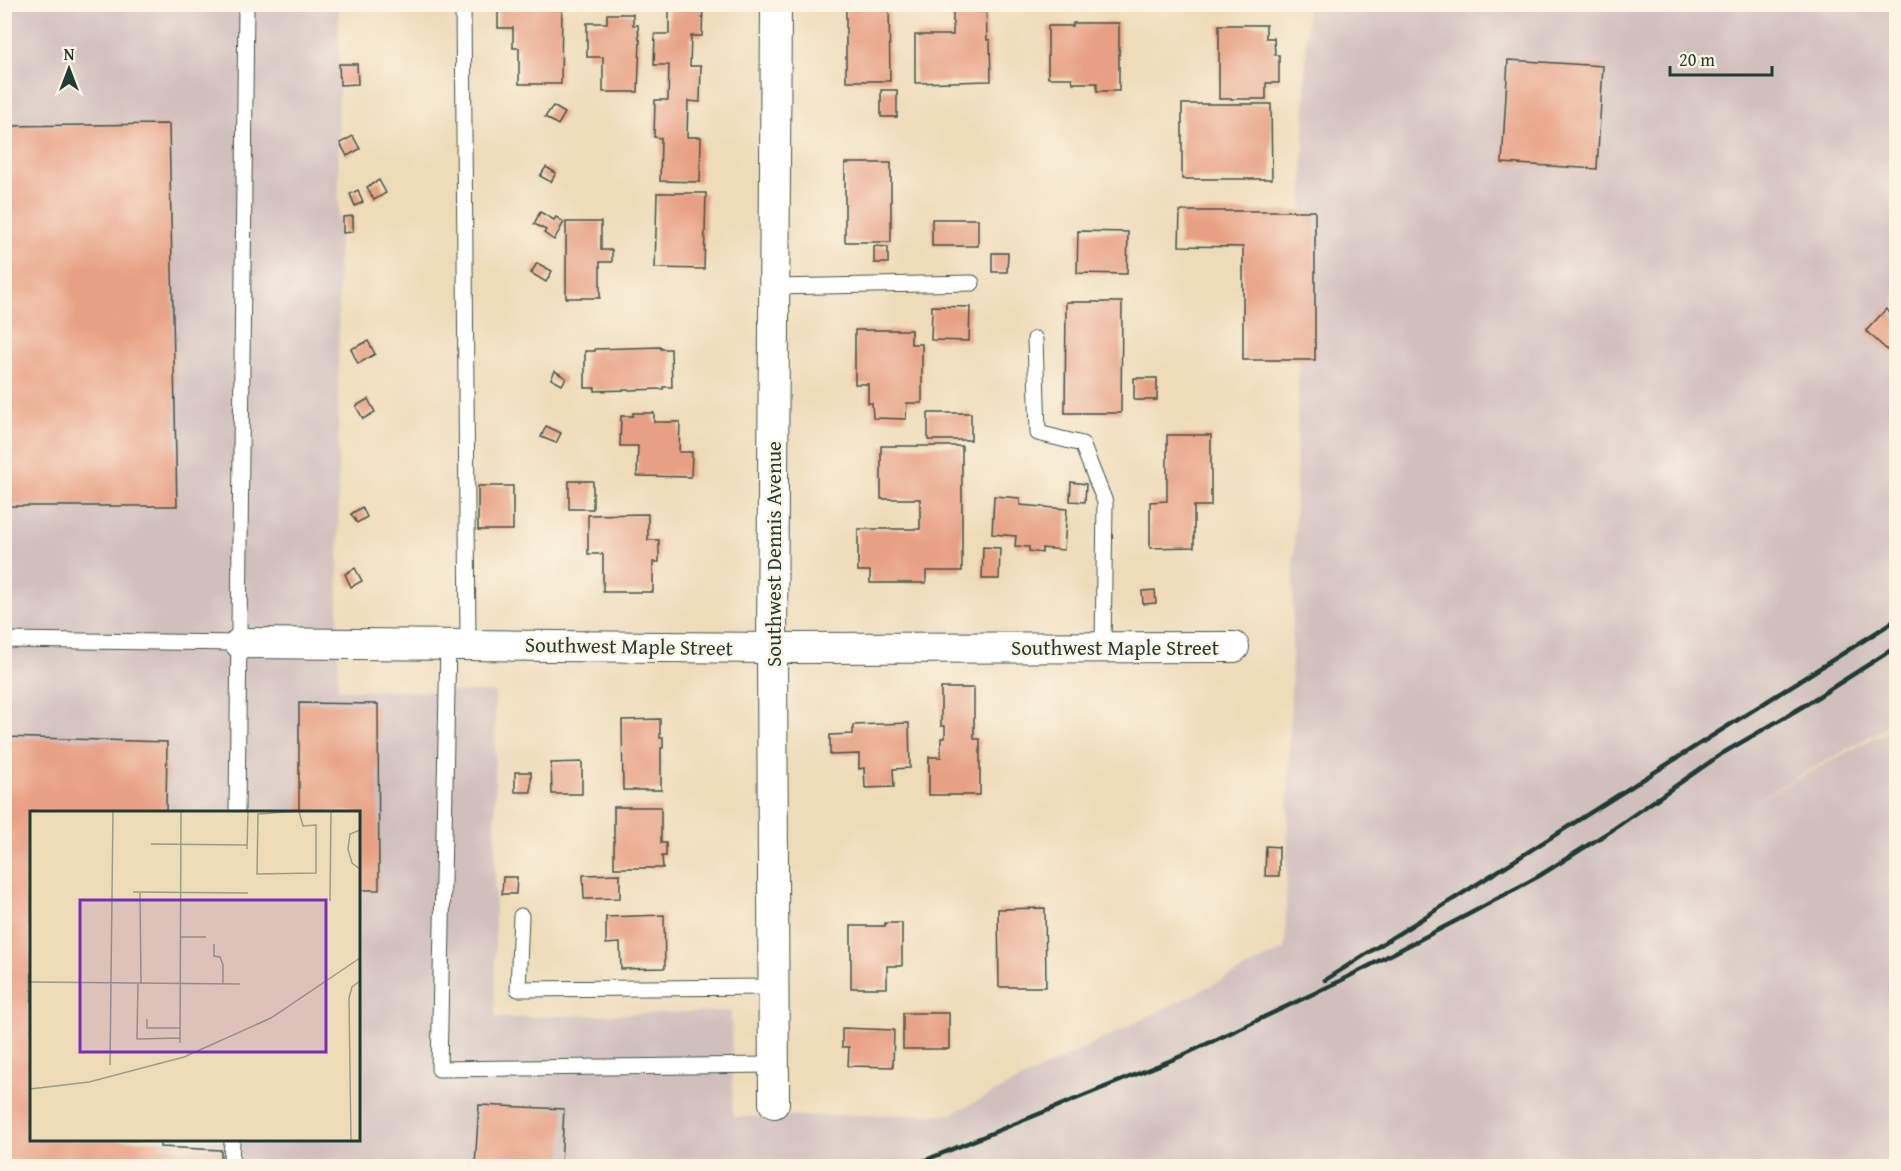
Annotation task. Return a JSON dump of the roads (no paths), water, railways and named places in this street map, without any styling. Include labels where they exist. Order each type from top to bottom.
[{"type":"street","name":"Southwest Dennis Avenue","points":[[774,1103],[772,648],[776,4]]},
{"type":"street","name":"Southwest Maple Street","points":[[240,643],[772,648],[1234,647]]},
{"type":"lane","points":[[237,811],[246,4]]},
{"type":"lane","points":[[463,4],[458,644],[439,1069],[773,1065]]},
{"type":"lane","points":[[774,287],[972,283]]},
{"type":"lane","points":[[1035,339],[1038,433],[1082,444],[1105,502],[1103,647]]},
{"type":"lane","points":[[4,640],[240,643]]},
{"type":"lane","points":[[521,916],[518,989],[773,987]]},
{"type":"lane","points":[[231,1167],[232,1141]]},
{"type":"railway","points":[[1325,980],[1896,620]]},
{"type":"railway","points":[[911,1166],[1179,1057],[1334,984],[1473,912],[1539,876],[1612,830],[1723,753],[1802,707],[1896,647]]}]
